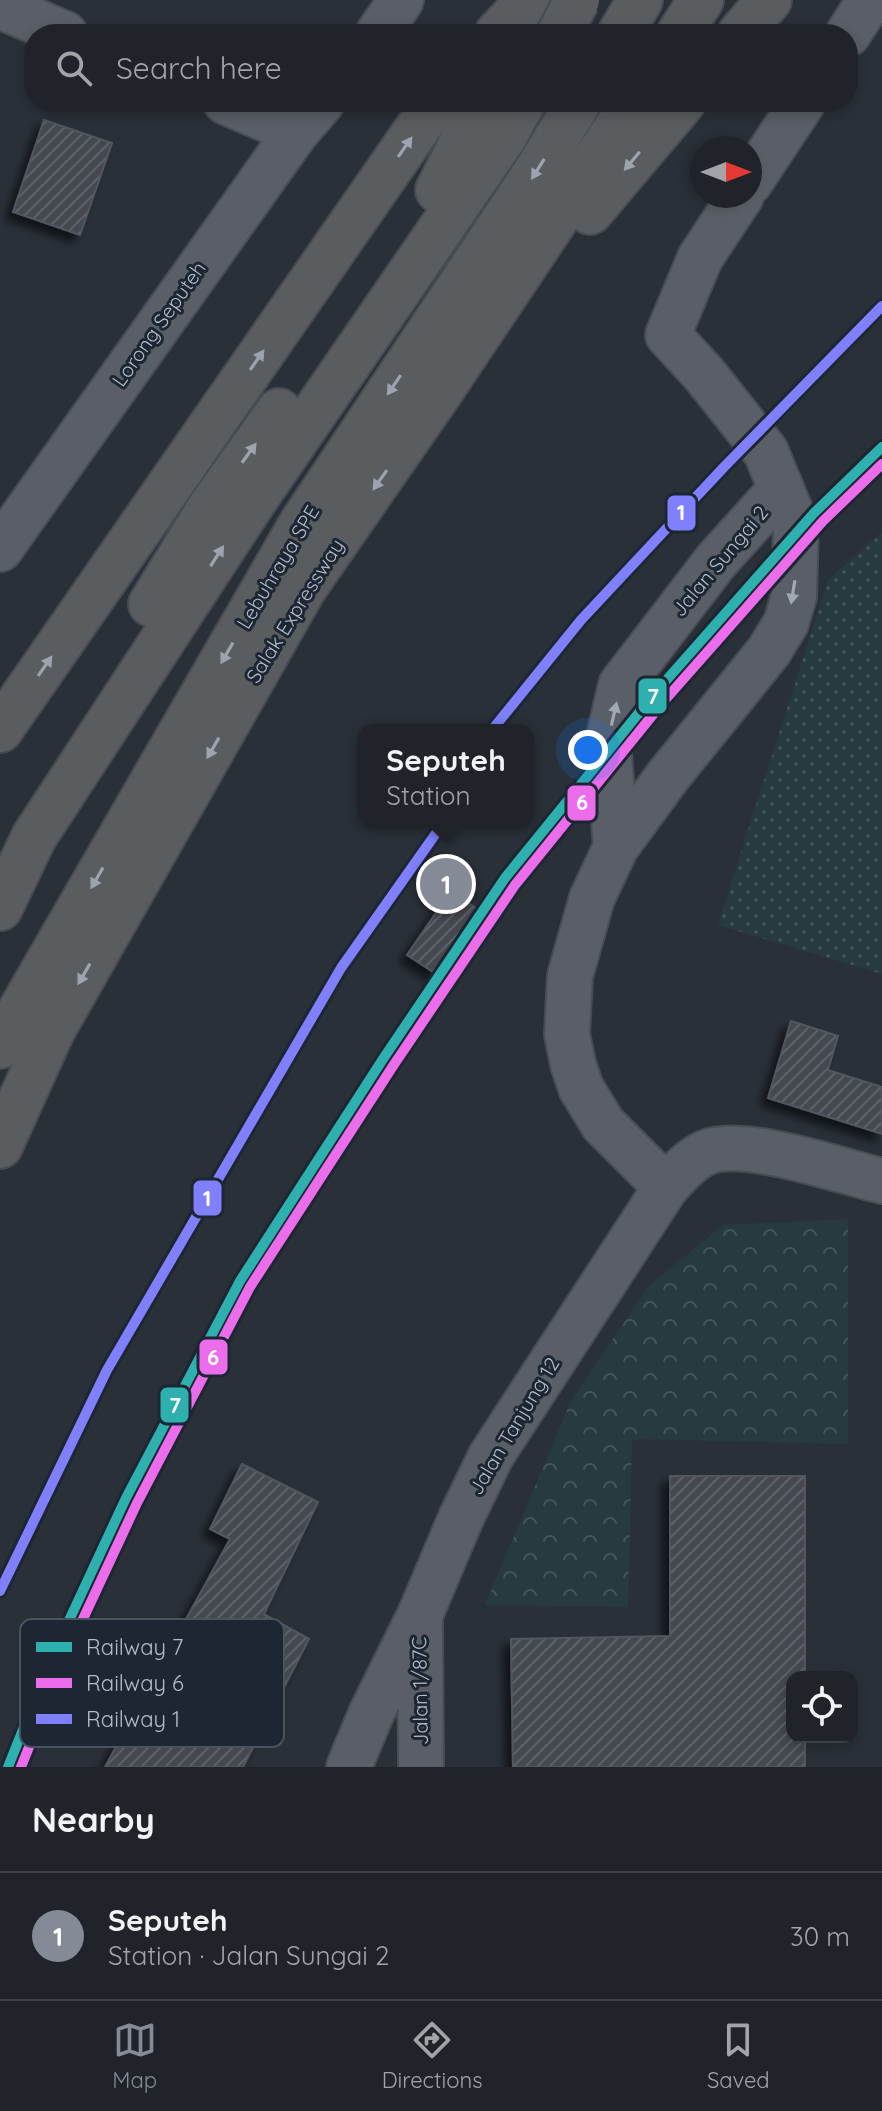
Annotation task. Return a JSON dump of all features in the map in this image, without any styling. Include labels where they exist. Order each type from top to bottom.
[{"type":"highway","points":[[507,24],[530,0]]},
{"type":"highway","points":[[519,24],[530,0]]},
{"type":"highway","points":[[563,24],[579,0]]},
{"type":"highway","points":[[626,24],[640,0]]},
{"type":"highway","points":[[685,24],[701,0]]},
{"type":"highway","points":[[749,24],[769,0]]},
{"type":"highway","points":[[0,730],[429,112]]},
{"type":"highway","points":[[438,190],[477,112]]},
{"type":"highway","points":[[0,852],[211,506],[496,112]]},
{"type":"highway","points":[[0,908],[42,824],[253,502],[504,137],[518,112]]},
{"type":"highway","name":"Lebuhraya SPE","points":[[0,1046],[302,523],[573,112]]},
{"type":"highway","name":"Salak Expressway","points":[[0,1146],[52,1031],[304,588],[627,112]]},
{"type":"highway","points":[[440,392],[675,112]]},
{"type":"street","points":[[385,24],[401,0]]},
{"type":"street","points":[[854,24],[870,0]]},
{"type":"street","points":[[0,6],[42,24]]},
{"type":"street","points":[[281,112],[309,117]]},
{"type":"street","points":[[762,164],[796,112]]},
{"type":"street","name":"Lorong Seputeh","points":[[0,549],[309,117]]},
{"type":"street","points":[[733,208],[700,258],[668,335],[704,374],[766,452],[781,489]]},
{"type":"street","name":"Jalan Sungai 2","points":[[616,847],[608,741],[621,685],[716,561],[781,489],[796,525],[794,596],[786,623],[769,651],[668,776],[616,847],[603,869],[570,976],[567,1034],[581,1088],[603,1124],[666,1187]]},
{"type":"street","points":[[666,1187],[683,1168],[709,1151],[743,1148],[882,1181]]},
{"type":"street","name":"Jalan Tanjung 12","points":[[349,1767],[491,1456],[666,1187]]},
{"type":"street","name":"Jalan 1/87C","points":[[420,1615],[421,1767]]},
{"type":"green space","points":[[882,532],[882,974],[718,925],[828,580]]},
{"type":"green space","points":[[848,1219],[848,1444],[632,1439],[628,1607],[485,1605],[571,1401],[648,1287],[723,1225]]},
{"type":"building","points":[[44,120],[112,143],[80,235],[13,212]]},
{"type":"building","points":[[451,891],[480,911],[436,974],[407,955]]},
{"type":"building","points":[[791,1021],[838,1036],[828,1070],[882,1087],[882,1134],[768,1098]]},
{"type":"building","points":[[242,1464],[318,1502],[264,1614],[273,1619],[186,1619],[230,1539],[210,1529]]},
{"type":"building","points":[[670,1476],[805,1476],[805,1671],[786,1671],[786,1743],[805,1743],[805,1767],[513,1767],[511,1639],[670,1636]]},
{"type":"building","points":[[284,1625],[309,1639],[284,1687]]},
{"type":"building","points":[[116,1747],[253,1747],[243,1767],[105,1767]]},
{"type":"rail line","name":"1","points":[[497,724],[581,620],[724,467],[882,306]]},
{"type":"rail line","name":"7","points":[[70,1619],[126,1498],[240,1281],[383,1059],[505,878],[655,693],[814,513],[882,447]]},
{"type":"rail line","name":"6","points":[[83,1619],[137,1503],[250,1287],[515,885],[664,701],[823,521],[882,464]]},
{"type":"rail line","name":"1","points":[[0,1591],[107,1370],[341,968],[440,828]]},
{"type":"rail line","name":"7","points":[[8,1767],[20,1737]]},
{"type":"rail line","name":"6","points":[[21,1767],[29,1747]]},
{"type":"place","name":"Seputeh","points":[[446,884]]}]
